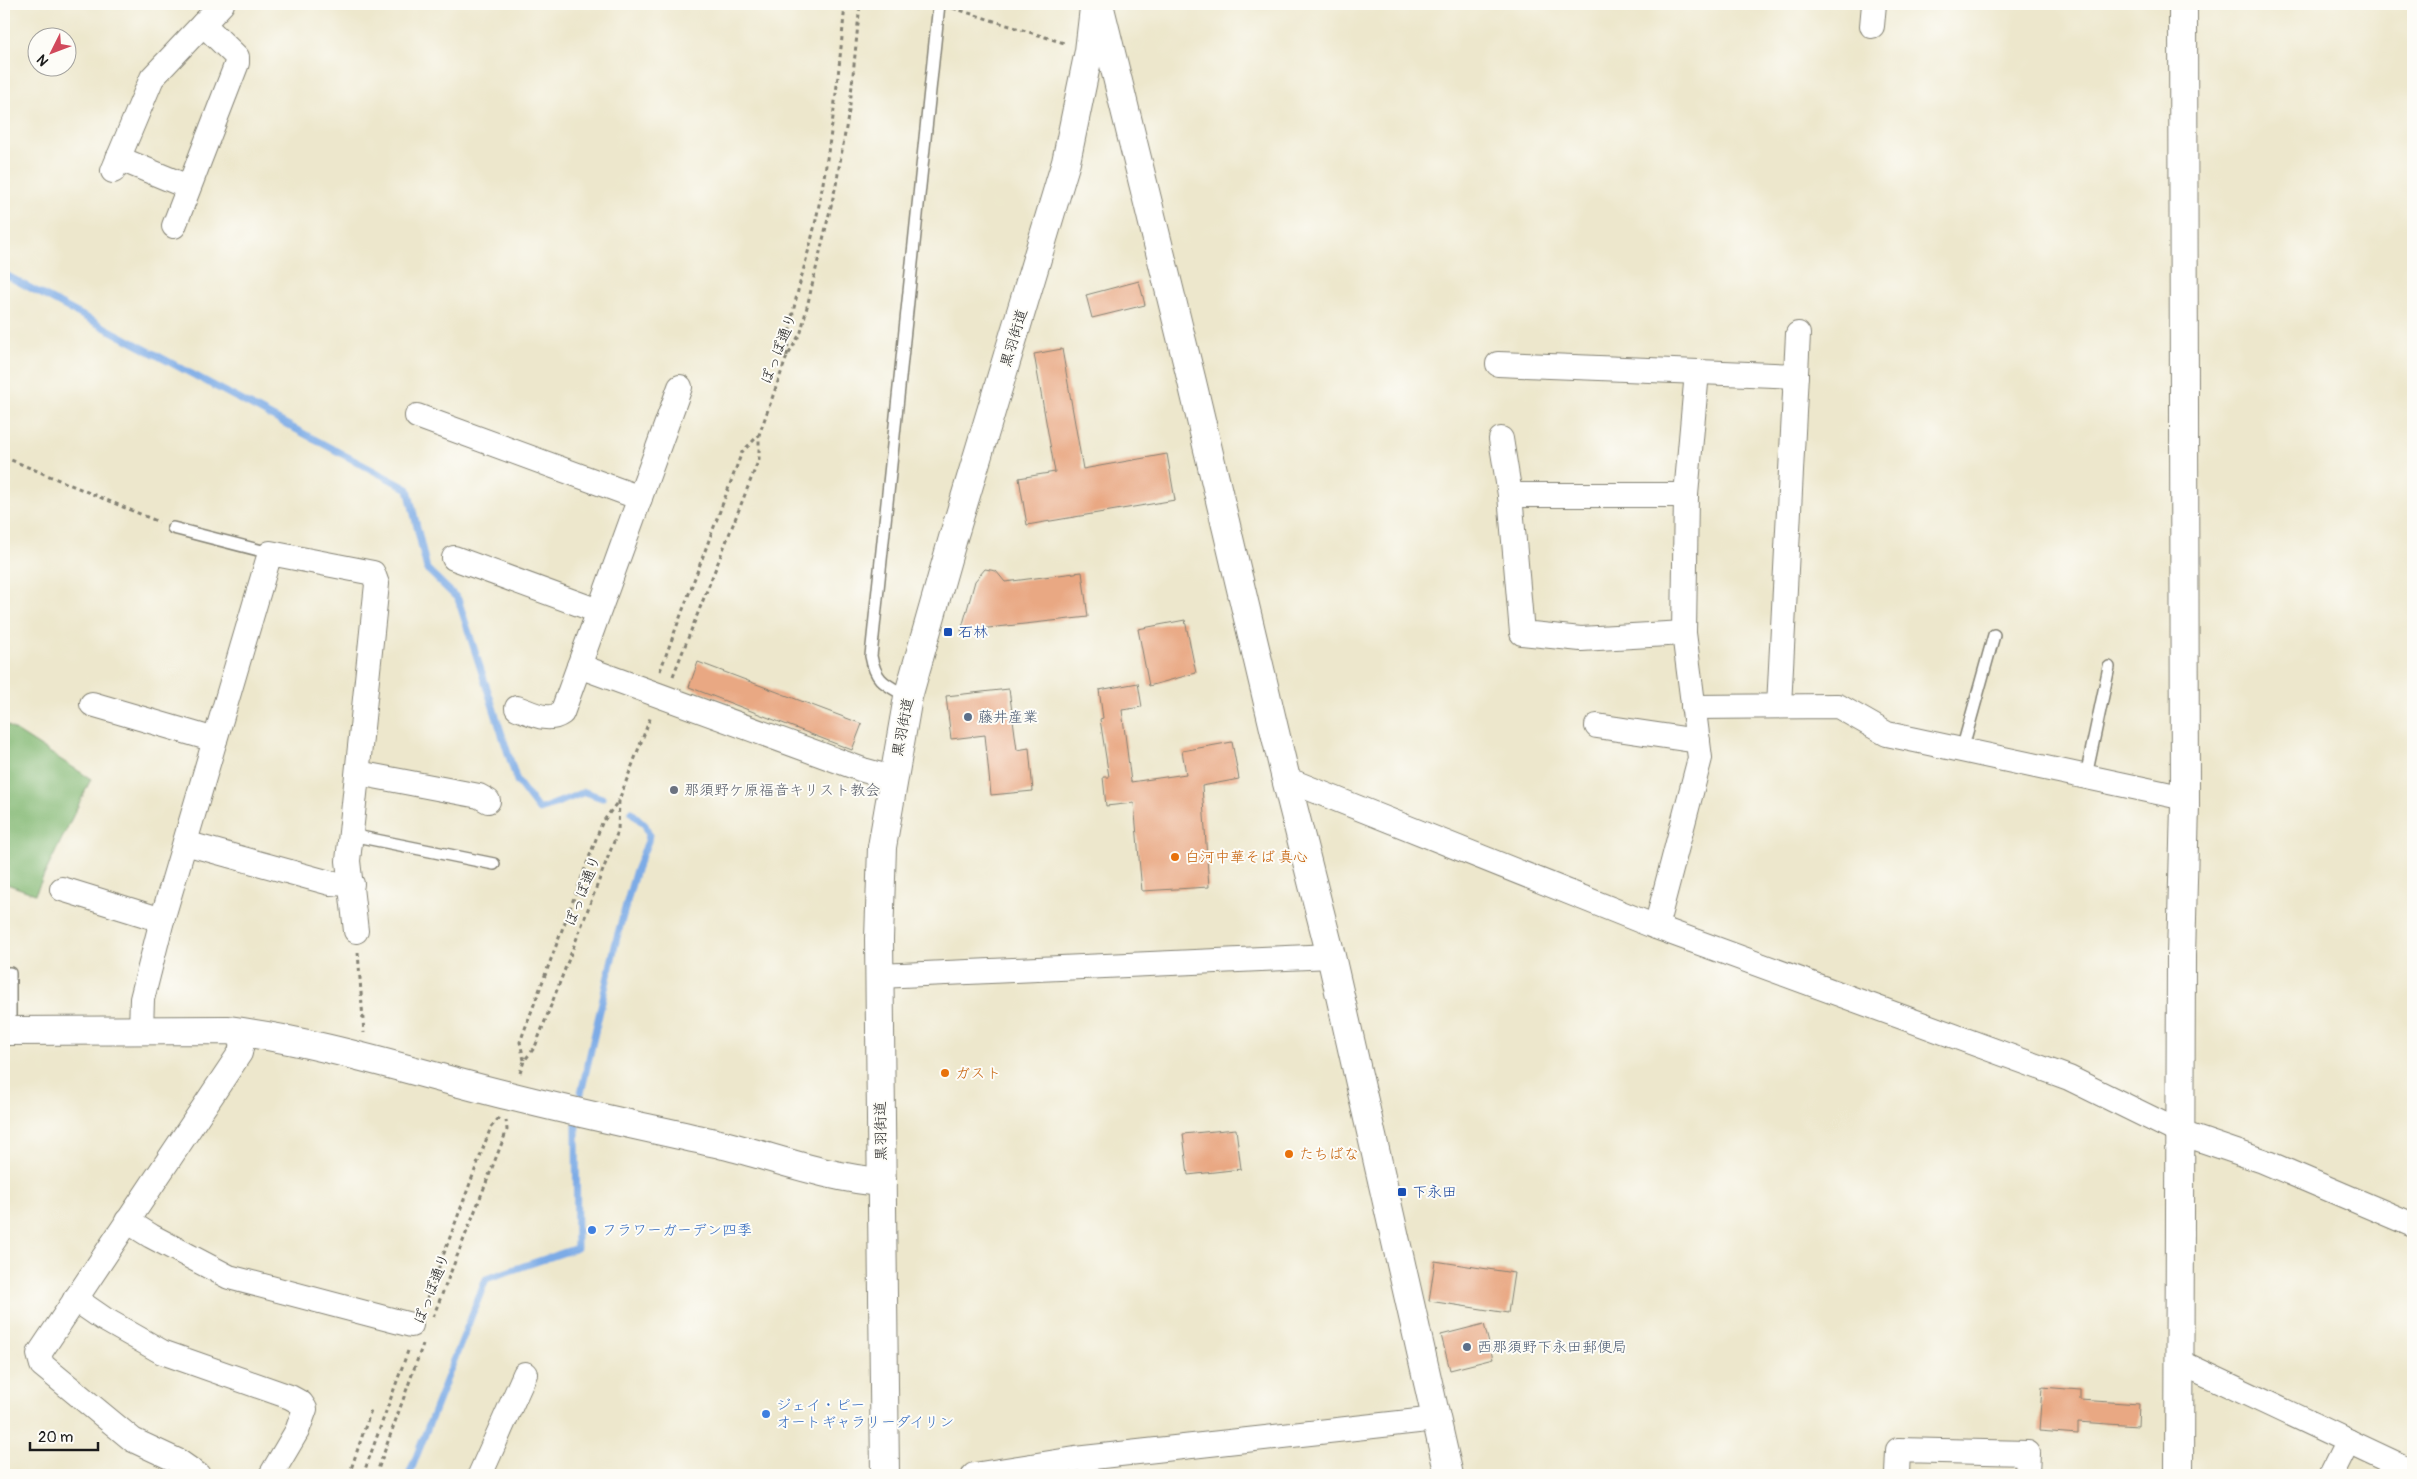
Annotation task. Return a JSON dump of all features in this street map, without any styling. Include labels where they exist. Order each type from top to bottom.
[{"type":"street","points":[[188,187],[116,165],[152,78],[222,4]]},
{"type":"street","name":"黒羽街道","points":[[885,1475],[879,976],[882,847],[892,778],[908,697],[953,538],[1066,162],[1089,51],[1094,4]]},
{"type":"street","points":[[1099,4],[1190,372],[1286,779],[1331,956],[1449,1475]]},
{"type":"street","points":[[2179,1475],[2182,1133],[2181,956],[2185,798],[2183,4]]},
{"type":"street","points":[[174,226],[238,63],[237,57],[203,24]]},
{"type":"street","points":[[1779,706],[1798,334]]},
{"type":"street","points":[[1498,364],[1796,376]]},
{"type":"street","points":[[1656,927],[1700,758],[1684,633],[1686,495],[1697,372]]},
{"type":"street","points":[[517,708],[548,719],[556,718],[562,713],[680,387]]},
{"type":"street","points":[[417,416],[640,498]]},
{"type":"street","points":[[1501,439],[1510,495],[1522,633],[1581,639],[1684,633]]},
{"type":"street","points":[[1510,495],[1686,495]]},
{"type":"street","points":[[141,1029],[142,999],[162,920],[270,553],[373,573],[377,584],[348,861],[356,931]]},
{"type":"street","points":[[454,558],[598,611]]},
{"type":"street","points":[[579,666],[863,770],[892,778]]},
{"type":"street","points":[[92,704],[215,740]]},
{"type":"street","points":[[1693,707],[1838,706],[1887,734],[2185,798]]},
{"type":"street","points":[[1597,726],[1698,741]]},
{"type":"street","points":[[358,773],[479,796],[488,801]]},
{"type":"street","points":[[1286,779],[1656,927],[2069,1078],[2182,1133],[2264,1161],[2413,1225]]},
{"type":"street","points":[[185,843],[330,883],[352,884]]},
{"type":"street","points":[[62,889],[162,920]]},
{"type":"street","points":[[879,976],[1331,956]]},
{"type":"street","points":[[7,1031],[141,1029],[244,1032],[290,1040],[366,1058],[511,1096],[728,1146],[855,1179],[882,1182]]},
{"type":"street","points":[[198,1475],[178,1461],[133,1440],[42,1365],[38,1354],[240,1053],[244,1032]]},
{"type":"street","points":[[127,1221],[151,1236],[229,1277],[420,1329]]},
{"type":"street","points":[[75,1299],[104,1319],[162,1352],[290,1397],[301,1403],[305,1409],[297,1432],[271,1475]]},
{"type":"street","points":[[2180,1362],[2401,1466],[2397,1475]]},
{"type":"street","points":[[480,1475],[525,1374]]},
{"type":"street","points":[[974,1475],[1075,1459],[1436,1419]]},
{"type":"street","points":[[2331,1475],[2348,1441]]},
{"type":"street","points":[[1898,1475],[1898,1450],[2028,1453],[2027,1475]]},
{"type":"lane","points":[[908,697],[885,684],[874,672],[872,656],[939,4]]},
{"type":"lane","points":[[173,528],[270,553]]},
{"type":"lane","points":[[1962,750],[1994,635]]},
{"type":"lane","points":[[2086,776],[2109,667]]},
{"type":"lane","points":[[351,835],[494,864]]},
{"type":"lane","points":[[4,973],[10,973],[7,1031]]},
{"type":"path","points":[[786,359],[789,326],[818,206],[838,79],[845,4]]},
{"type":"path","name":"ぽっぽ通り","points":[[668,680],[673,676],[759,459],[759,435],[786,359],[801,332],[836,186],[850,105],[860,4]]},
{"type":"path","points":[[939,4],[1089,51]]},
{"type":"path","points":[[658,676],[742,452],[759,435]]},
{"type":"path","points":[[4,456],[173,528]]},
{"type":"path","name":"ぽっぽ通り","points":[[517,1080],[524,1061],[535,1047],[618,831],[619,800],[652,714]]},
{"type":"path","points":[[524,1061],[520,1042],[602,823],[619,800]]},
{"type":"path","points":[[356,931],[366,1058]]},
{"type":"path","name":"ぽっぽ通り","points":[[376,1475],[420,1329],[507,1130],[506,1111]]},
{"type":"path","points":[[363,1475],[420,1329],[491,1127],[501,1116]]},
{"type":"path","points":[[349,1475],[372,1407]]},
{"type":"green space","points":[[4,723],[91,779],[35,894],[4,883]]},
{"type":"building","points":[[1139,281],[1145,305],[1092,318],[1086,295]]},
{"type":"building","points":[[1062,349],[1083,469],[1167,454],[1175,500],[1027,525],[1019,478],[1055,472],[1034,354]]},
{"type":"building","points":[[985,569],[996,571],[1005,582],[1082,572],[1088,617],[961,631],[975,581]]},
{"type":"building","points":[[1185,620],[1196,673],[1149,686],[1138,629]]},
{"type":"building","points":[[698,662],[862,724],[852,750],[689,687]]},
{"type":"building","points":[[1138,683],[1142,707],[1122,710],[1131,782],[1186,774],[1182,751],[1232,742],[1239,779],[1202,786],[1209,887],[1142,891],[1134,803],[1106,806],[1103,777],[1109,777],[1100,719],[1103,718],[1099,690]]},
{"type":"building","points":[[1009,689],[1017,750],[1029,748],[1033,791],[991,795],[985,735],[951,739],[946,696]]},
{"type":"building","points":[[1236,1129],[1241,1169],[1188,1175],[1183,1134]]},
{"type":"building","points":[[1435,1261],[1514,1273],[1508,1313],[1429,1301]]},
{"type":"building","name":"西那須野下永田郵便局","points":[[1484,1324],[1493,1359],[1450,1370],[1441,1335]]},
{"type":"building","points":[[2042,1387],[2080,1390],[2080,1400],[2139,1404],[2138,1426],[2078,1422],[2078,1434],[2039,1431]]},
{"type":"waterway","points":[[4,274],[408,489],[427,569],[458,599],[517,781],[539,810],[585,792],[602,798]]},
{"type":"waterway","points":[[581,1093],[617,937],[635,873],[648,841],[649,834],[645,825],[631,812]]},
{"type":"waterway","points":[[409,1475],[486,1279],[577,1248],[576,1126]]},
{"type":"place","name":"石林","points":[[948,632]]},
{"type":"place","name":"藤井産業","points":[[968,717]]},
{"type":"place","name":"那須野ケ原福音キリスト教会","points":[[674,790]]},
{"type":"place","name":"白河中華そば 真心","points":[[1175,857]]},
{"type":"place","name":"ガスト","points":[[945,1073]]},
{"type":"place","name":"たちばな","points":[[1289,1154]]},
{"type":"place","name":"下永田","points":[[1402,1192]]},
{"type":"place","name":"フラワーガーデン四季","points":[[592,1230]]},
{"type":"place","name":"西那須野下永田郵便局","points":[[1467,1347]]},
{"type":"place","name":"ジェイ・ピー オートギャラリーダイリン","points":[[766,1414]]}]
